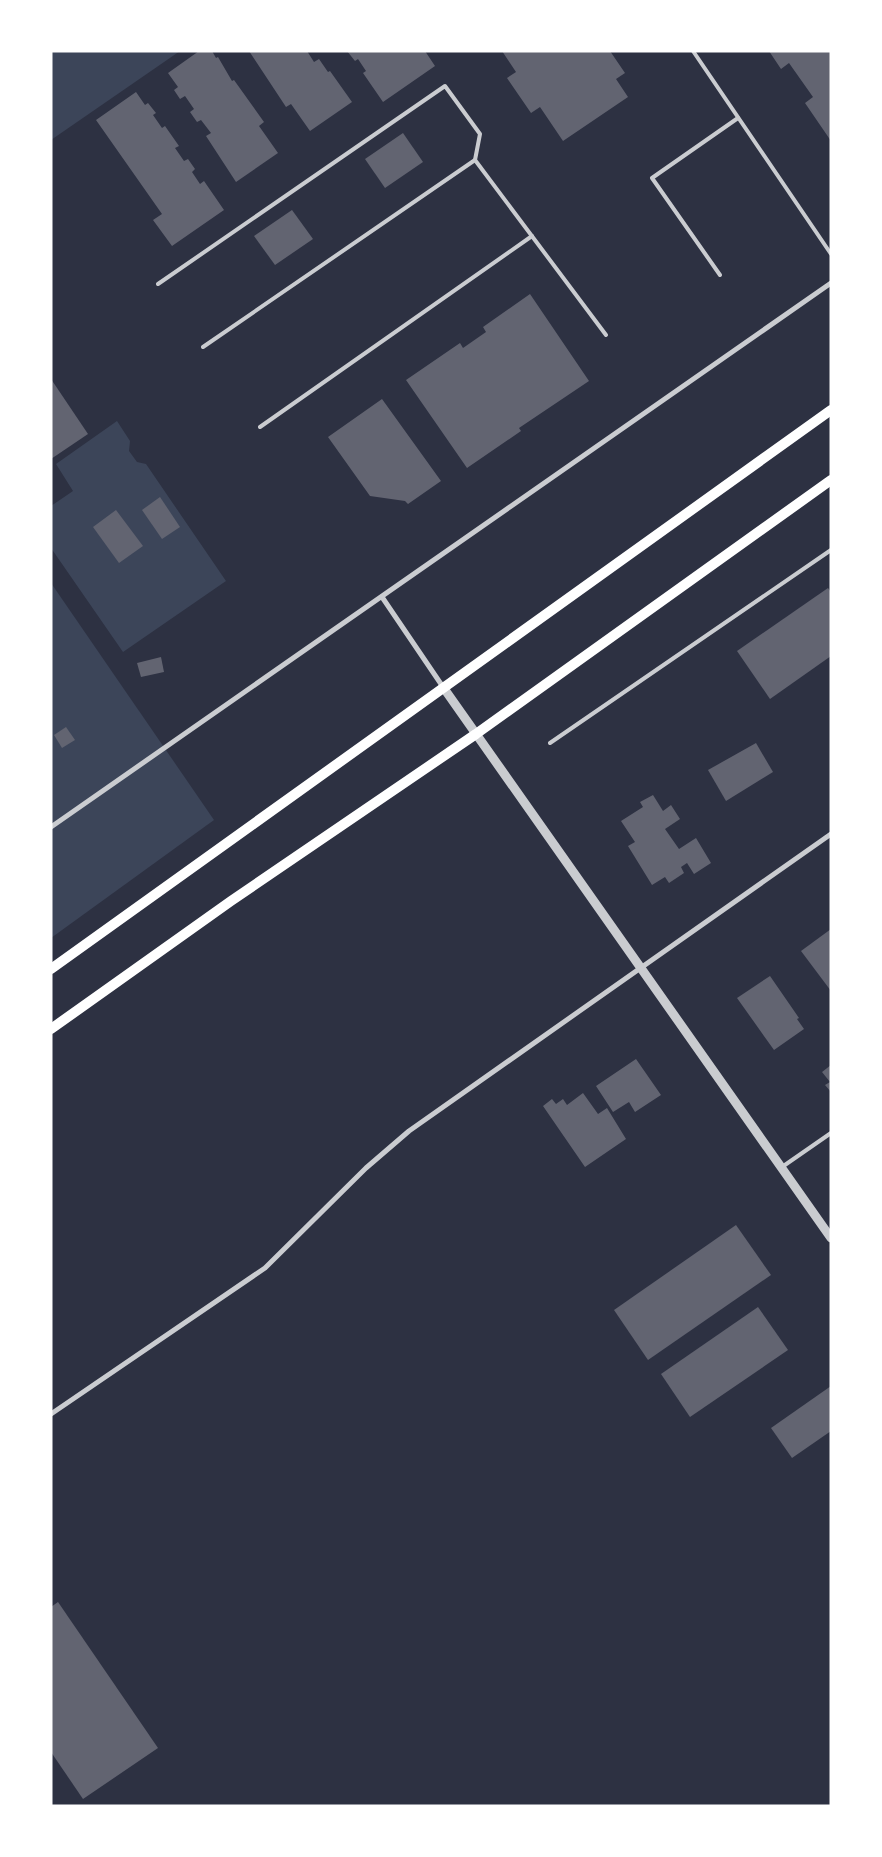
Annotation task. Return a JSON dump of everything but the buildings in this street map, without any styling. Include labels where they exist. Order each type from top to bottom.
[{"type":"main road","points":[[51,969],[831,410]]},
{"type":"main road","points":[[51,1029],[231,901],[476,734],[831,480]]},
{"type":"street","points":[[51,828],[831,283]]},
{"type":"street","points":[[382,597],[640,969],[831,1238]]},
{"type":"street","points":[[51,1414],[265,1268],[366,1168],[409,1131],[831,834]]},
{"type":"lane","points":[[692,51],[831,254]]},
{"type":"lane","points":[[158,284],[445,86],[480,134],[475,160],[203,346]]},
{"type":"lane","points":[[720,275],[652,178],[738,118]]},
{"type":"lane","points":[[475,160],[606,335]]},
{"type":"lane","points":[[260,426],[532,236]]},
{"type":"lane","points":[[550,743],[831,550]]},
{"type":"lane","points":[[782,1167],[831,1132]]},
{"type":"shaded area","points":[[51,51],[180,51],[51,140]]},
{"type":"shaded area","points":[[117,421],[130,441],[129,451],[137,462],[146,464],[226,581],[123,652],[51,548],[51,506],[73,491],[56,464]]},
{"type":"shaded area","points":[[51,583],[214,820],[51,938]]}]
